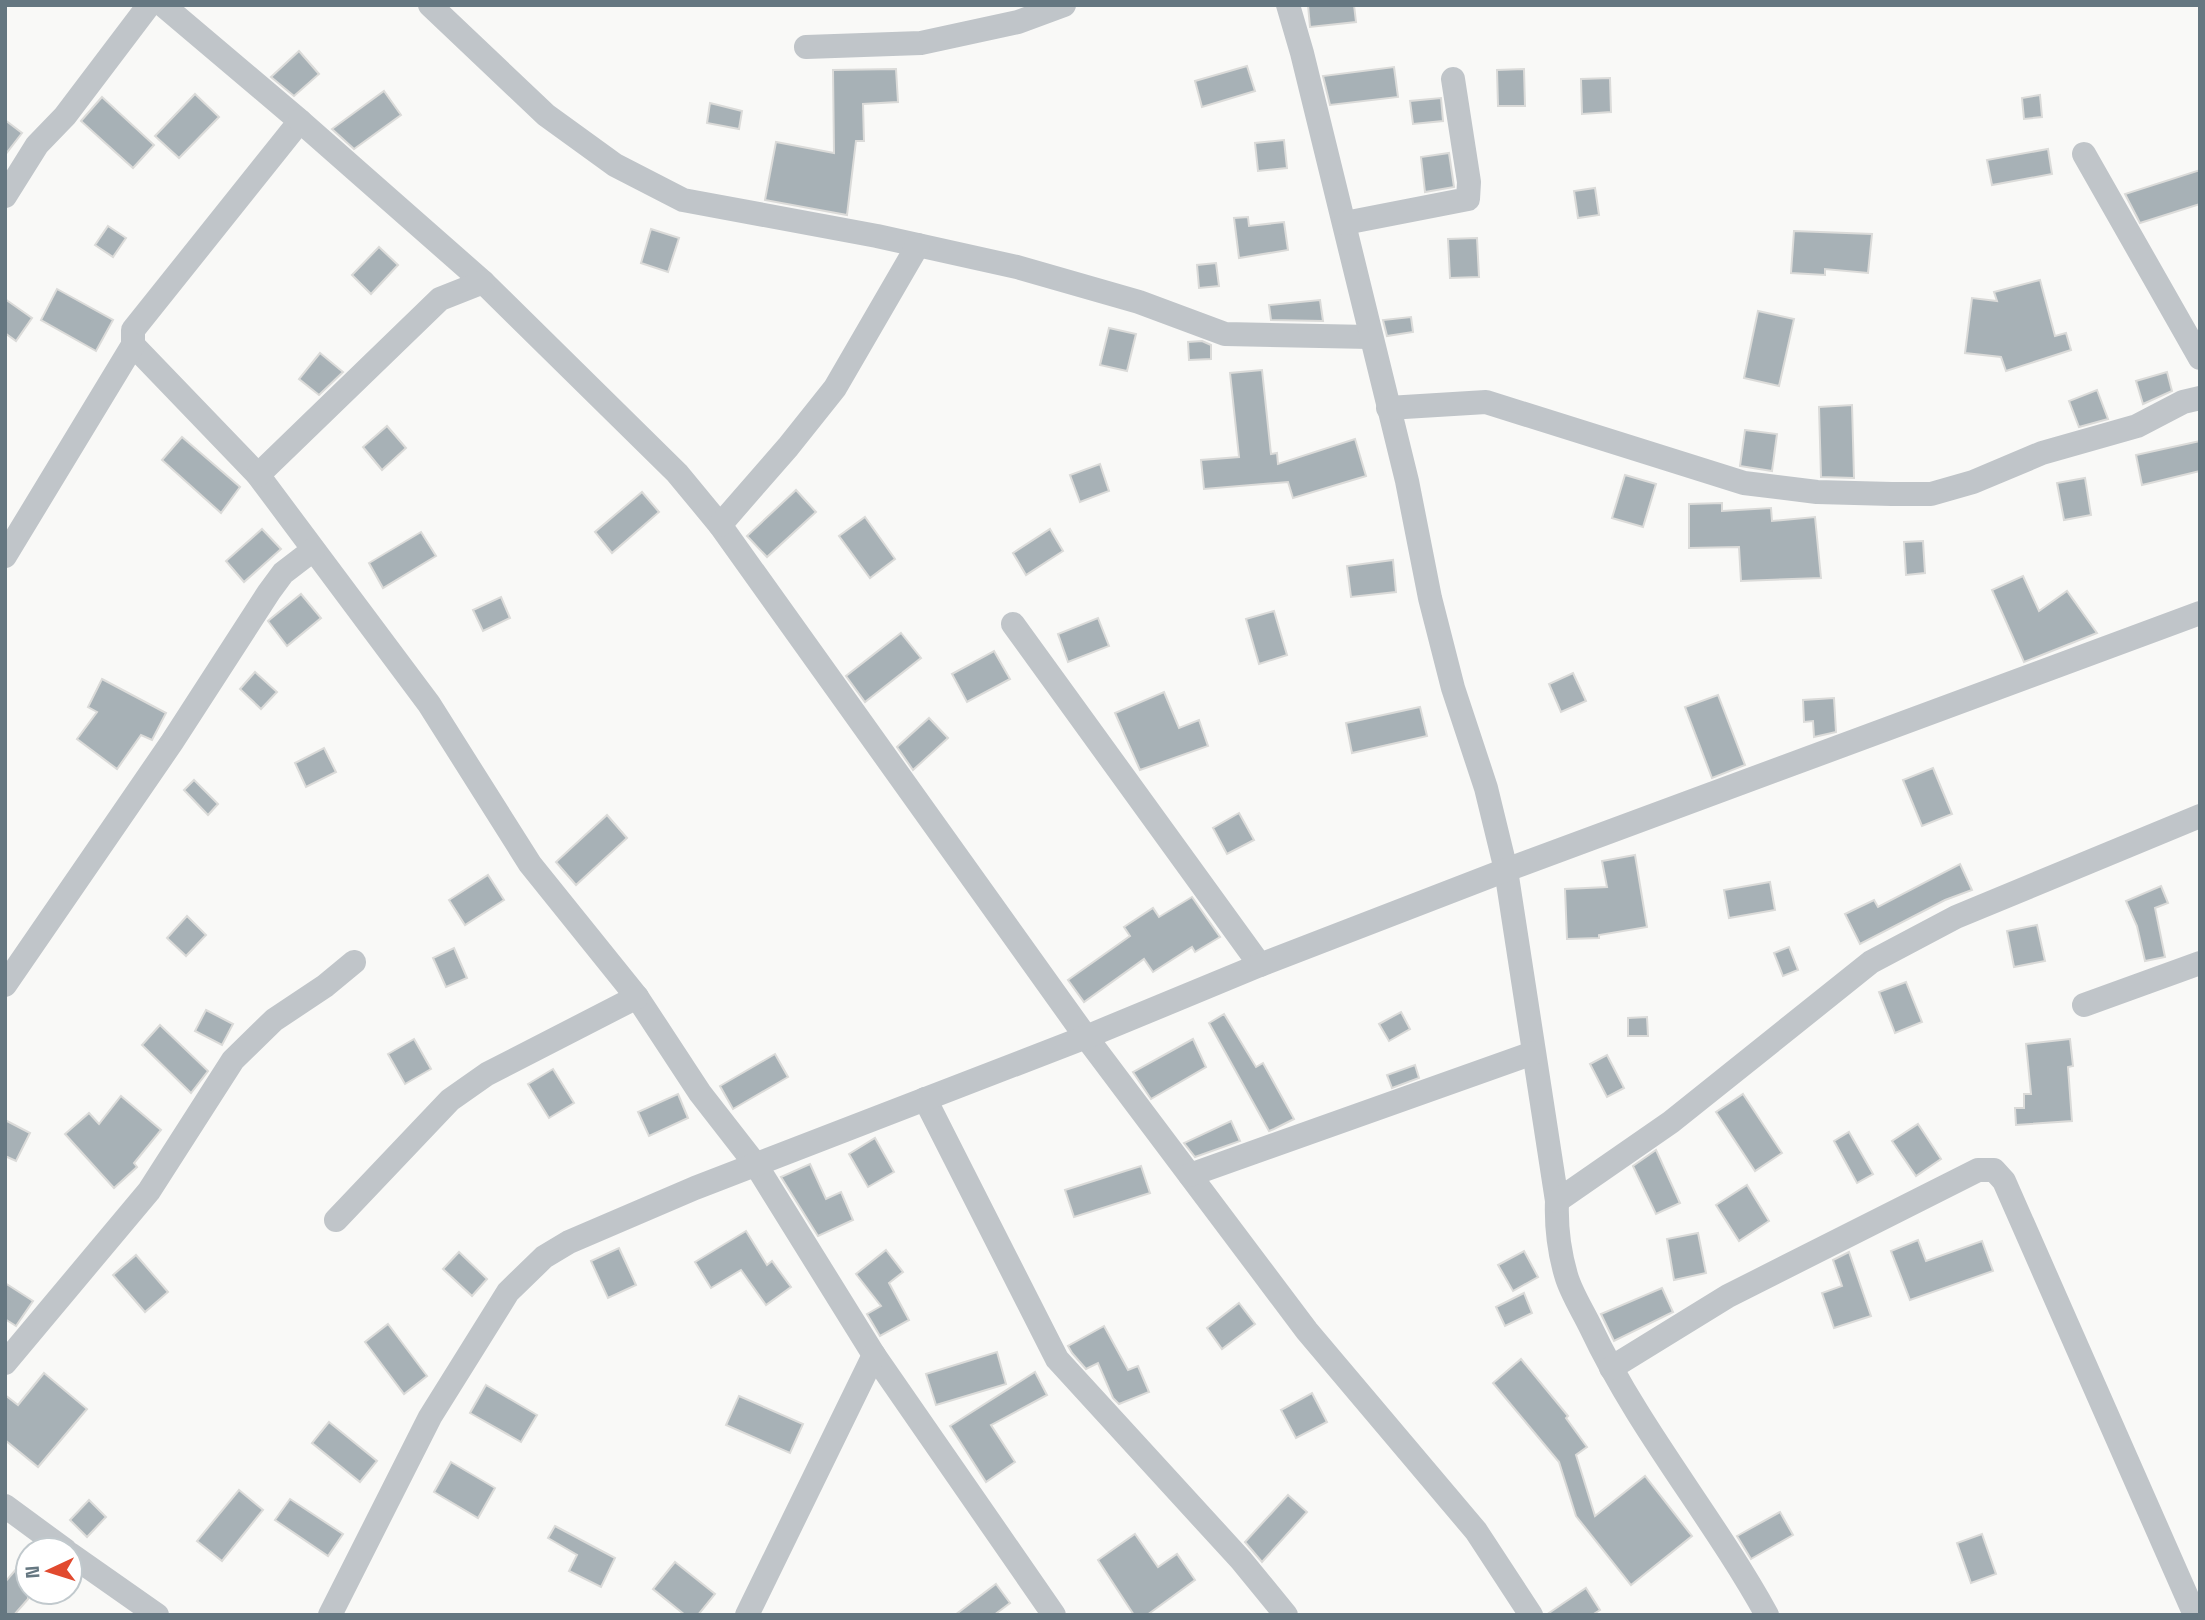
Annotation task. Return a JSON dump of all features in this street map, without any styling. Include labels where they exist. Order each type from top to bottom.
[{"type":"street","points":[[5,197],[37,145],[65,116],[149,5]]},
{"type":"street","points":[[163,5],[483,282],[677,473],[720,525],[1086,1037],[1307,1331],[1476,1531],[1531,1615]]},
{"type":"street","points":[[430,5],[545,115],[615,165],[683,201],[918,245],[1030,270],[1139,302],[1225,334],[1370,337]]},
{"type":"street","points":[[806,47],[921,43],[1018,22],[1064,5]]},
{"type":"street","points":[[1288,5],[1345,223],[1452,688],[1486,788],[1506,870],[1557,1201],[1556,1230],[1566,1277],[1611,1368],[1745,1576],[1767,1615]]},
{"type":"street","points":[[1345,223],[1468,199],[1469,182],[1453,79]]},
{"type":"street","points":[[5,556],[133,345],[132,330],[300,121]]},
{"type":"street","points":[[2084,154],[2200,358]]},
{"type":"street","points":[[720,525],[835,388],[918,245]]},
{"type":"street","points":[[258,475],[440,299],[483,282]]},
{"type":"street","points":[[133,345],[258,475],[429,704],[530,864],[637,997],[700,1093],[756,1165],[874,1355],[1054,1615]]},
{"type":"street","points":[[1388,408],[1486,402],[1744,483],[1817,492],[1931,494],[1973,482],[2042,453],[2137,426],[2183,402],[2200,398]]},
{"type":"street","points":[[5,985],[178,732],[269,592],[283,573],[313,550]]},
{"type":"street","points":[[330,1615],[430,1417],[508,1292],[544,1257],[569,1242],[695,1188],[1086,1037],[1260,965],[1506,870],[2200,613]]},
{"type":"street","points":[[1013,624],[1260,965]]},
{"type":"street","points":[[1557,1201],[1671,1122],[1871,962],[1956,917],[2200,816]]},
{"type":"street","points":[[5,1363],[149,1191],[233,1060],[274,1020],[354,962]]},
{"type":"street","points":[[2084,1005],[2200,963]]},
{"type":"street","points":[[335,1220],[450,1100],[487,1074],[637,997]]},
{"type":"street","points":[[1190,1175],[1533,1053]]},
{"type":"street","points":[[925,1099],[1057,1359],[1241,1560],[1286,1615]]},
{"type":"street","points":[[1611,1368],[1728,1296],[1978,1170],[1994,1170],[2004,1181],[2195,1615]]},
{"type":"street","points":[[747,1615],[874,1355]]},
{"type":"street","points":[[5,1506],[46,1536]]},
{"type":"street","points":[[84,1564],[157,1615]]},
{"type":"building","points":[[1308,5],[1354,5],[1356,22],[1310,27]]},
{"type":"building","points":[[299,51],[319,74],[294,96],[271,77]]},
{"type":"building","points":[[1247,66],[1255,91],[1202,107],[1195,81]]},
{"type":"building","points":[[1394,67],[1398,97],[1330,105],[1323,76]]},
{"type":"building","points":[[896,69],[898,102],[863,104],[864,141],[856,141],[847,215],[765,200],[776,142],[834,153],[833,70]]},
{"type":"building","points":[[1524,69],[1525,106],[1498,106],[1497,70]]},
{"type":"building","points":[[1610,78],[1611,112],[1582,114],[1581,79]]},
{"type":"building","points":[[384,91],[401,115],[354,149],[332,129]]},
{"type":"building","points":[[195,94],[219,117],[179,158],[155,136]]},
{"type":"building","points":[[2040,95],[2042,117],[2024,119],[2022,98]]},
{"type":"building","points":[[102,97],[154,145],[133,168],[81,121]]},
{"type":"building","points":[[1441,98],[1443,121],[1413,124],[1410,101]]},
{"type":"building","points":[[710,103],[742,111],[739,129],[707,123]]},
{"type":"building","points":[[5,120],[22,133],[5,155]]},
{"type":"building","points":[[1284,140],[1287,168],[1258,171],[1255,143]]},
{"type":"building","points":[[2048,149],[2052,174],[1992,185],[1987,160]]},
{"type":"building","points":[[1449,153],[1454,187],[1425,192],[1421,157]]},
{"type":"building","points":[[2200,170],[2200,204],[2140,223],[2125,194]]},
{"type":"building","points":[[1595,188],[1599,215],[1578,218],[1574,191]]},
{"type":"building","points":[[1248,217],[1249,226],[1284,222],[1288,250],[1239,258],[1234,218]]},
{"type":"building","points":[[108,226],[126,238],[113,257],[95,245]]},
{"type":"building","points":[[651,229],[679,238],[668,272],[641,263]]},
{"type":"building","points":[[1794,231],[1872,234],[1868,273],[1825,269],[1825,275],[1791,273]]},
{"type":"building","points":[[1477,238],[1479,277],[1450,278],[1448,239]]},
{"type":"building","points":[[379,247],[398,265],[371,294],[352,275]]},
{"type":"building","points":[[1216,263],[1219,286],[1199,288],[1197,265]]},
{"type":"building","points":[[2040,280],[2055,336],[2066,333],[2071,350],[2006,371],[2001,357],[1965,353],[1972,298],[1997,301],[1994,292]]},
{"type":"building","points":[[57,289],[113,320],[96,351],[41,320]]},
{"type":"building","points":[[5,299],[32,318],[16,341],[5,333]]},
{"type":"building","points":[[1320,300],[1323,321],[1271,320],[1269,305]]},
{"type":"building","points":[[1758,311],[1794,319],[1779,386],[1744,378]]},
{"type":"building","points":[[1411,317],[1413,332],[1387,336],[1383,320]]},
{"type":"building","points":[[1109,328],[1136,334],[1127,371],[1100,365]]},
{"type":"building","points":[[1202,341],[1211,345],[1211,359],[1189,360],[1188,342]]},
{"type":"building","points":[[320,353],[343,372],[319,395],[299,379]]},
{"type":"building","points":[[1262,370],[1271,454],[1277,453],[1278,464],[1355,439],[1366,476],[1293,498],[1288,482],[1204,489],[1201,460],[1239,457],[1230,373]]},
{"type":"building","points":[[2167,372],[2172,391],[2143,404],[2136,381]]},
{"type":"building","points":[[2097,390],[2108,419],[2079,427],[2069,401]]},
{"type":"building","points":[[1852,405],[1854,478],[1821,477],[1819,407]]},
{"type":"building","points":[[387,426],[406,448],[382,470],[363,447]]},
{"type":"building","points":[[1745,430],[1777,434],[1772,471],[1740,466]]},
{"type":"building","points":[[182,437],[240,487],[221,513],[162,460]]},
{"type":"building","points":[[2200,441],[2200,471],[2142,485],[2136,455]]},
{"type":"building","points":[[1100,464],[1109,491],[1080,502],[1070,475]]},
{"type":"building","points":[[1625,475],[1656,484],[1643,527],[1612,518]]},
{"type":"building","points":[[2085,478],[2091,515],[2064,520],[2057,483]]},
{"type":"building","points":[[796,490],[816,512],[767,557],[747,536]]},
{"type":"building","points":[[642,492],[659,512],[612,553],[595,532]]},
{"type":"building","points":[[1722,503],[1722,511],[1771,508],[1772,521],[1815,517],[1821,578],[1741,581],[1739,547],[1689,548],[1689,504]]},
{"type":"building","points":[[865,517],[895,559],[870,578],[839,536]]},
{"type":"building","points":[[262,529],[281,549],[244,582],[226,561]]},
{"type":"building","points":[[1050,529],[1063,551],[1026,575],[1013,553]]},
{"type":"building","points":[[421,532],[436,556],[383,588],[369,563]]},
{"type":"building","points":[[1923,541],[1925,573],[1906,575],[1904,542]]},
{"type":"building","points":[[1393,560],[1396,592],[1351,597],[1347,566]]},
{"type":"building","points":[[2023,576],[2039,611],[2067,591],[2097,633],[2024,662],[1992,590]]},
{"type":"building","points":[[301,594],[321,618],[287,646],[268,621]]},
{"type":"building","points":[[501,597],[510,618],[483,631],[473,610]]},
{"type":"building","points":[[1274,611],[1287,655],[1259,664],[1246,619]]},
{"type":"building","points":[[1098,618],[1109,646],[1068,662],[1058,634]]},
{"type":"building","points":[[901,633],[921,658],[865,702],[846,676]]},
{"type":"building","points":[[994,651],[1010,679],[967,702],[952,674]]},
{"type":"building","points":[[255,672],[277,692],[261,709],[240,689]]},
{"type":"building","points":[[1573,673],[1586,701],[1561,712],[1549,684]]},
{"type":"building","points":[[102,679],[166,713],[152,740],[141,735],[117,769],[77,739],[97,712],[88,707]]},
{"type":"building","points":[[1164,692],[1179,728],[1199,720],[1208,746],[1140,770],[1115,713]]},
{"type":"building","points":[[1718,695],[1745,765],[1712,778],[1685,707]]},
{"type":"building","points":[[1834,698],[1836,732],[1814,737],[1813,721],[1804,722],[1803,700]]},
{"type":"building","points":[[1420,707],[1427,736],[1352,753],[1346,723]]},
{"type":"building","points":[[929,718],[948,738],[913,770],[897,747]]},
{"type":"building","points":[[324,748],[336,772],[306,787],[295,763]]},
{"type":"building","points":[[1933,768],[1952,814],[1922,826],[1903,780]]},
{"type":"building","points":[[194,780],[218,804],[208,815],[184,790]]},
{"type":"building","points":[[1239,813],[1254,840],[1227,854],[1213,828]]},
{"type":"building","points":[[607,815],[627,838],[576,885],[556,862]]},
{"type":"building","points":[[1635,855],[1647,927],[1599,935],[1599,938],[1567,939],[1565,889],[1607,887],[1602,861]]},
{"type":"building","points":[[1960,864],[1972,890],[1945,900],[1860,944],[1845,914],[1874,900],[1878,907]]},
{"type":"building","points":[[488,875],[504,900],[465,925],[449,900]]},
{"type":"building","points":[[1770,882],[1775,910],[1729,918],[1724,890]]},
{"type":"building","points":[[2161,886],[2168,903],[2155,908],[2165,957],[2145,961],[2137,926],[2126,901]]},
{"type":"building","points":[[1192,897],[1220,937],[1195,952],[1192,947],[1153,972],[1144,959],[1084,1002],[1068,980],[1130,936],[1124,927],[1153,908],[1159,917]]},
{"type":"building","points":[[187,916],[206,935],[186,956],[167,938]]},
{"type":"building","points":[[2037,925],[2045,961],[2014,967],[2007,931]]},
{"type":"building","points":[[1789,947],[1798,970],[1783,976],[1774,953]]},
{"type":"building","points":[[454,948],[467,978],[446,987],[433,958]]},
{"type":"building","points":[[1906,982],[1922,1022],[1895,1033],[1879,992]]},
{"type":"building","points":[[206,1010],[233,1024],[222,1045],[195,1031]]},
{"type":"building","points":[[1401,1012],[1410,1029],[1389,1041],[1379,1024]]},
{"type":"building","points":[[1224,1014],[1256,1067],[1263,1063],[1294,1119],[1269,1131],[1209,1023]]},
{"type":"building","points":[[1647,1017],[1648,1036],[1628,1036],[1628,1018]]},
{"type":"building","points":[[160,1025],[208,1071],[191,1093],[142,1045]]},
{"type":"building","points":[[414,1039],[431,1069],[405,1084],[388,1054]]},
{"type":"building","points":[[1193,1039],[1206,1067],[1151,1099],[1133,1072]]},
{"type":"building","points":[[2070,1039],[2073,1066],[2068,1067],[2072,1121],[2016,1125],[2015,1108],[2024,1108],[2024,1094],[2031,1094],[2026,1044]]},
{"type":"building","points":[[775,1054],[788,1077],[733,1109],[720,1086]]},
{"type":"building","points":[[1607,1055],[1624,1088],[1607,1097],[1590,1064]]},
{"type":"building","points":[[1415,1065],[1419,1078],[1392,1088],[1387,1075]]},
{"type":"building","points":[[553,1069],[574,1103],[549,1118],[528,1084]]},
{"type":"building","points":[[678,1094],[688,1118],[649,1136],[638,1112]]},
{"type":"building","points":[[1743,1094],[1782,1153],[1755,1171],[1716,1112]]},
{"type":"building","points":[[121,1096],[161,1130],[134,1163],[137,1167],[114,1188],[65,1134],[89,1113],[99,1124]]},
{"type":"building","points":[[5,1120],[30,1133],[16,1161],[5,1156]]},
{"type":"building","points":[[1231,1121],[1240,1141],[1195,1157],[1184,1143]]},
{"type":"building","points":[[1918,1124],[1941,1159],[1916,1176],[1892,1141]]},
{"type":"building","points":[[1849,1132],[1873,1174],[1857,1183],[1834,1141]]},
{"type":"building","points":[[875,1138],[894,1172],[868,1187],[849,1154]]},
{"type":"building","points":[[1656,1150],[1680,1203],[1656,1214],[1633,1166]]},
{"type":"building","points":[[810,1164],[826,1199],[841,1192],[853,1220],[818,1236],[781,1177]]},
{"type":"building","points":[[1141,1166],[1150,1193],[1074,1217],[1065,1190]]},
{"type":"building","points":[[1747,1185],[1769,1221],[1739,1241],[1716,1205]]},
{"type":"building","points":[[746,1231],[767,1265],[772,1261],[791,1287],[766,1305],[741,1270],[711,1288],[695,1262]]},
{"type":"building","points":[[1698,1233],[1706,1273],[1674,1280],[1667,1239]]},
{"type":"building","points":[[1918,1240],[1926,1261],[1982,1241],[1993,1271],[1910,1300],[1891,1251]]},
{"type":"building","points":[[619,1248],[636,1285],[608,1298],[591,1261]]},
{"type":"building","points":[[886,1250],[903,1272],[889,1283],[909,1320],[880,1336],[867,1314],[881,1306],[856,1274]]},
{"type":"building","points":[[1524,1251],[1538,1277],[1513,1291],[1498,1265]]},
{"type":"building","points":[[459,1252],[487,1279],[472,1296],[443,1269]]},
{"type":"building","points":[[1849,1252],[1871,1316],[1834,1328],[1822,1293],[1842,1286],[1833,1260]]},
{"type":"building","points":[[136,1255],[168,1292],[145,1312],[113,1275]]},
{"type":"building","points":[[5,1283],[33,1301],[16,1326],[5,1319]]},
{"type":"building","points":[[1662,1288],[1673,1312],[1614,1341],[1601,1314]]},
{"type":"building","points":[[1524,1293],[1532,1313],[1505,1326],[1496,1307]]},
{"type":"building","points":[[1239,1303],[1255,1324],[1222,1349],[1207,1328]]},
{"type":"building","points":[[388,1324],[427,1376],[404,1394],[365,1342]]},
{"type":"building","points":[[1104,1326],[1128,1370],[1138,1366],[1149,1392],[1119,1404],[1113,1398],[1098,1363],[1086,1369],[1072,1353],[1068,1346]]},
{"type":"building","points":[[997,1352],[1006,1384],[936,1405],[926,1374]]},
{"type":"building","points":[[1521,1359],[1568,1416],[1566,1418],[1587,1447],[1576,1455],[1595,1516],[1645,1476],[1692,1536],[1631,1585],[1576,1516],[1559,1462],[1493,1383]]},
{"type":"building","points":[[1035,1372],[1047,1395],[991,1425],[1015,1462],[986,1482],[950,1426]]},
{"type":"building","points":[[44,1373],[87,1409],[38,1467],[5,1440],[5,1395],[18,1405]]},
{"type":"building","points":[[486,1385],[537,1415],[521,1442],[470,1413]]},
{"type":"building","points":[[1312,1393],[1327,1422],[1296,1438],[1281,1410]]},
{"type":"building","points":[[739,1396],[803,1424],[790,1453],[726,1425]]},
{"type":"building","points":[[329,1422],[377,1461],[360,1482],[312,1443]]},
{"type":"building","points":[[451,1462],[495,1488],[478,1518],[434,1492]]},
{"type":"building","points":[[239,1490],[263,1510],[222,1561],[197,1541]]},
{"type":"building","points":[[1288,1495],[1307,1512],[1262,1562],[1245,1542]]},
{"type":"building","points":[[290,1499],[343,1534],[328,1556],[275,1520]]},
{"type":"building","points":[[89,1500],[106,1517],[87,1537],[70,1520]]},
{"type":"building","points":[[1780,1512],[1793,1535],[1751,1559],[1737,1536]]},
{"type":"building","points":[[555,1526],[615,1558],[601,1587],[569,1571],[577,1555],[548,1538]]},
{"type":"building","points":[[1135,1534],[1158,1567],[1177,1554],[1195,1580],[1147,1615],[1134,1615],[1098,1560]]},
{"type":"building","points":[[1982,1534],[1996,1574],[1971,1583],[1957,1543]]},
{"type":"building","points":[[675,1562],[715,1594],[698,1615],[685,1615],[653,1589]]},
{"type":"building","points":[[14,1572],[14,1606],[22,1606],[14,1615],[5,1615],[5,1582]]},
{"type":"building","points":[[996,1584],[1010,1603],[994,1615],[955,1615]]},
{"type":"building","points":[[1586,1588],[1600,1610],[1592,1615],[1546,1615]]}]
